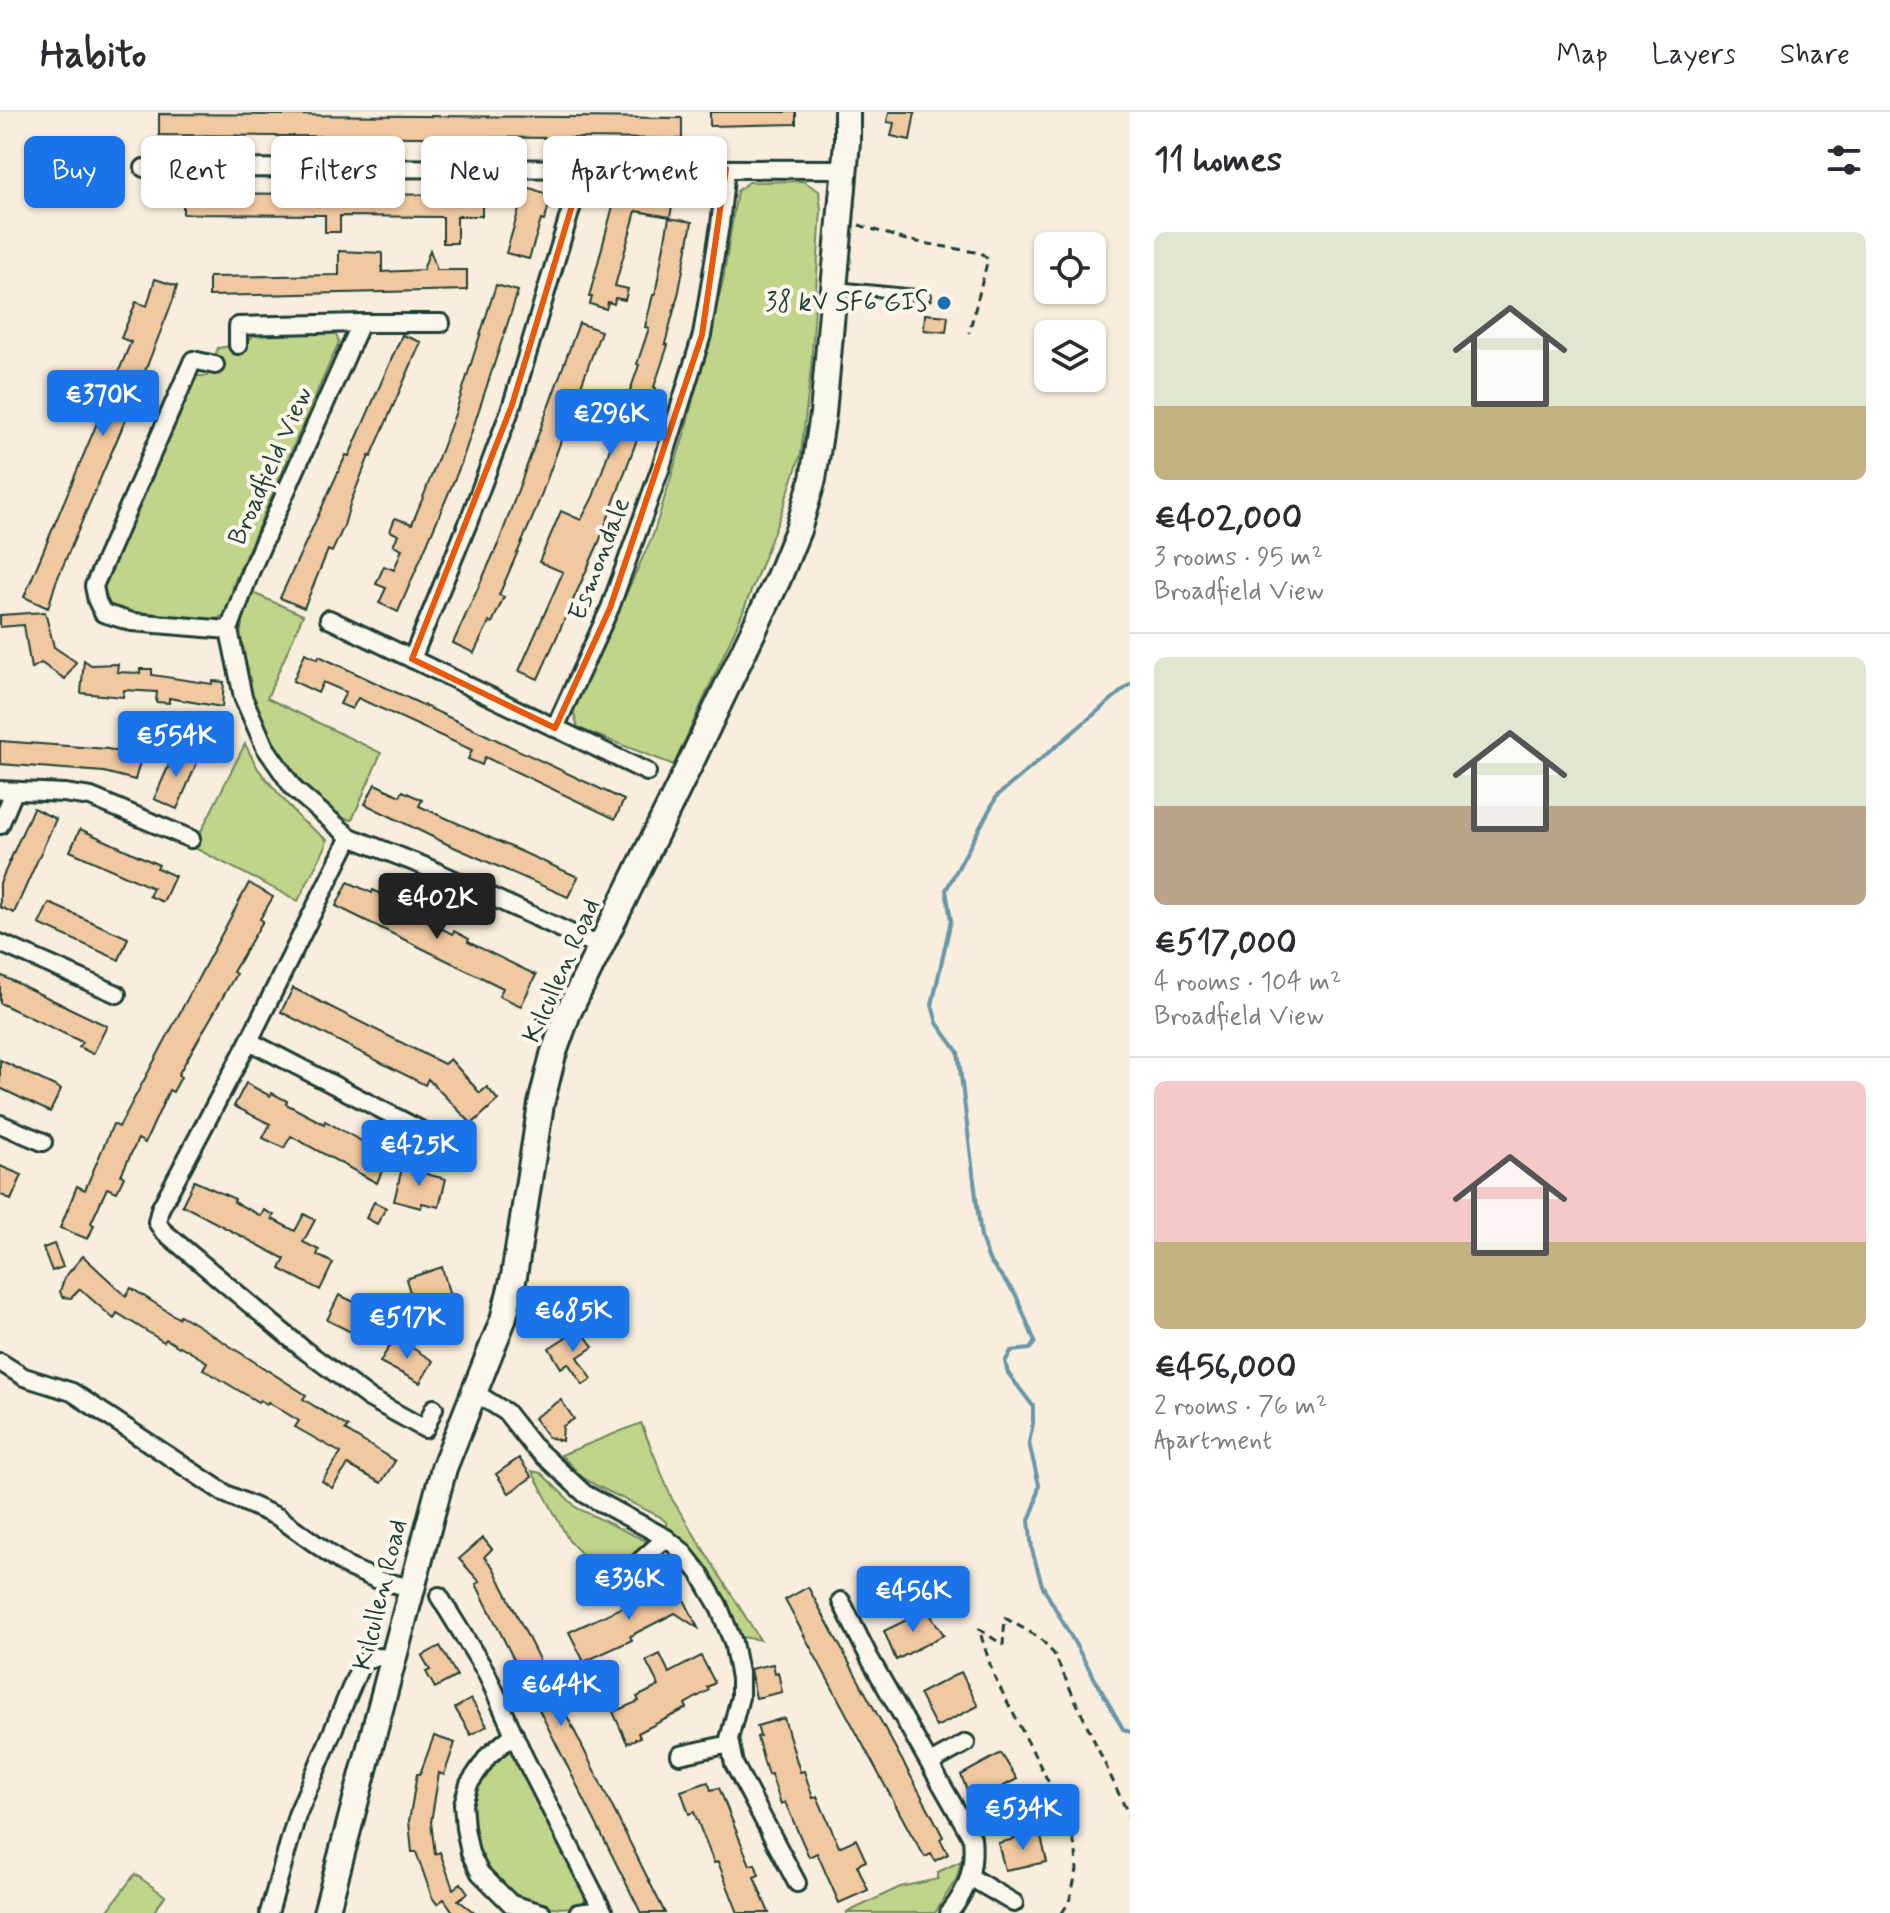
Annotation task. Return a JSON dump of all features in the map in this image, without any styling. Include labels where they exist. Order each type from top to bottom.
[{"type":"main road","name":"Kilcullen Road","points":[[326,1913],[444,1468],[503,1320],[514,1276],[541,1104],[553,1055],[568,1013],[778,579],[798,530],[813,479],[823,414],[847,112]]},
{"type":"street","points":[[255,168],[543,169]]},
{"type":"street","points":[[727,169],[844,169]]},
{"type":"street","points":[[412,659],[512,405],[571,208]]},
{"type":"street","name":"Esmondale","points":[[555,728],[610,608],[661,467],[702,335],[722,208]]},
{"type":"street","name":"Broadfield View","points":[[229,630],[251,570],[361,323]]},
{"type":"street","points":[[238,345],[238,326],[441,323]]},
{"type":"street","points":[[215,365],[193,360],[94,586],[103,613],[132,622],[229,630],[243,697],[265,747],[294,789],[350,837],[424,866],[601,947]]},
{"type":"street","points":[[329,619],[647,772]]},
{"type":"street","points":[[0,825],[7,791],[64,793],[91,797],[191,839]]},
{"type":"street","points":[[350,837],[249,1041],[160,1209],[157,1222],[163,1231],[303,1349],[369,1398],[425,1429],[434,1408]]},
{"type":"street","points":[[0,943],[117,994]]},
{"type":"street","points":[[249,1041],[436,1138]]},
{"type":"street","points":[[0,1124],[43,1142]]},
{"type":"street","points":[[0,1362],[24,1377],[72,1392],[226,1494],[278,1517],[348,1567],[378,1580],[412,1588]]},
{"type":"street","points":[[474,1392],[506,1412],[532,1445],[585,1494],[666,1538],[682,1551],[700,1574],[718,1605],[733,1642],[740,1678],[740,1697],[729,1739],[734,1764],[797,1883]]},
{"type":"street","points":[[596,1588],[630,1570],[666,1538]]},
{"type":"street","points":[[439,1596],[486,1672],[603,1912],[578,1913]]},
{"type":"street","points":[[841,1601],[870,1659],[972,1838],[974,1860],[970,1877],[949,1913]]},
{"type":"street","points":[[269,1913],[297,1815],[362,1662],[376,1657],[394,1658]]},
{"type":"street","points":[[514,1734],[488,1756],[469,1784],[463,1804],[465,1828],[470,1853],[480,1873],[511,1904],[542,1913]]},
{"type":"street","points":[[930,1763],[966,1743]]},
{"type":"street","points":[[680,1755],[730,1744]]},
{"type":"street","points":[[970,1877],[1014,1903]]},
{"type":"lane","points":[[834,286],[926,296]]},
{"type":"path","points":[[840,222],[867,226],[906,240],[981,253],[988,259],[969,333]]},
{"type":"path","points":[[1062,1913],[1069,1902],[1077,1870],[1068,1820],[993,1674],[979,1629],[1003,1645],[1005,1618],[1040,1638],[1054,1654],[1130,1818]]},
{"type":"highlighted area","points":[[583,169],[726,169],[702,335],[610,608],[555,728],[412,659],[512,405]]},
{"type":"green space","points":[[803,181],[819,191],[821,210],[811,369],[801,454],[742,614],[674,765],[578,728],[573,710],[653,535],[684,435],[723,281],[737,191],[749,182]]},
{"type":"green space","points":[[325,328],[335,332],[339,342],[233,585],[229,611],[213,622],[110,609],[101,589],[189,376],[207,376],[218,348],[245,344],[259,330]]},
{"type":"green space","points":[[253,593],[303,615],[267,698],[381,753],[352,820],[344,818],[300,784],[265,733],[248,689],[240,647],[242,624]]},
{"type":"green space","points":[[245,744],[258,769],[300,819],[327,840],[298,901],[193,847]]},
{"type":"green space","points":[[641,1423],[672,1499],[760,1640],[735,1636],[667,1530],[666,1522],[582,1477],[561,1455]]},
{"type":"green space","points":[[532,1471],[541,1473],[577,1508],[646,1541],[643,1553],[615,1574],[602,1574],[569,1541]]},
{"type":"green space","points":[[503,1749],[516,1753],[586,1894],[584,1902],[579,1905],[558,1908],[542,1905],[511,1891],[488,1867],[480,1852],[474,1836],[473,1802],[484,1774]]},
{"type":"green space","points":[[961,1861],[957,1878],[935,1913],[846,1913],[900,1887],[938,1879],[938,1872]]},
{"type":"green space","points":[[135,1874],[165,1896],[153,1913],[106,1913]]},
{"type":"building","points":[[710,112],[796,112],[796,124],[710,126]]},
{"type":"building","points":[[889,112],[915,112],[910,140],[891,136],[894,123],[887,122]]},
{"type":"building","points":[[159,114],[682,118],[682,136],[159,135]]},
{"type":"building","points":[[530,188],[543,193],[543,208],[548,208],[544,221],[541,220],[529,259],[506,253],[519,208],[527,208]]},
{"type":"building","points":[[255,193],[271,194],[271,208],[405,208],[405,194],[421,195],[421,208],[482,208],[482,216],[457,216],[457,243],[443,243],[443,217],[340,216],[340,232],[325,232],[325,215],[183,214],[183,208],[255,208]]},
{"type":"building","points":[[612,208],[672,208],[670,217],[636,211],[615,286],[628,289],[625,300],[615,298],[614,304],[608,302],[606,309],[590,304],[592,297],[589,297]]},
{"type":"building","points":[[669,218],[692,222],[665,344],[668,345],[656,388],[599,542],[538,679],[519,671],[563,572],[539,562],[561,511],[581,520],[593,497],[639,365]]},
{"type":"building","points":[[430,250],[437,270],[467,270],[467,290],[209,296],[209,277],[339,275],[339,251],[382,253],[382,272],[423,270]]},
{"type":"building","points":[[155,279],[177,286],[173,300],[48,608],[24,597],[131,342],[121,338],[136,302],[147,306]]},
{"type":"building","points":[[496,285],[518,291],[461,464],[398,612],[379,603],[386,588],[376,584],[384,566],[394,570],[402,549],[393,545],[398,535],[390,531],[395,518],[412,524],[455,414]]},
{"type":"building","points":[[925,314],[948,316],[946,332],[924,330]]},
{"type":"building","points":[[579,323],[601,331],[535,512],[499,595],[504,597],[474,653],[453,643],[499,542]]},
{"type":"building","points":[[402,335],[421,342],[369,456],[344,526],[332,552],[328,550],[304,608],[280,598],[346,455],[349,456]]},
{"type":"building","points":[[45,612],[54,647],[76,662],[65,679],[41,663],[31,669],[24,625],[0,627],[0,615]]},
{"type":"building","points":[[305,653],[318,659],[319,656],[624,800],[615,819],[485,757],[482,765],[468,759],[472,750],[358,698],[352,709],[340,704],[346,692],[323,682],[318,693],[293,681]]},
{"type":"building","points":[[84,660],[91,665],[118,664],[117,672],[140,673],[140,669],[152,669],[152,675],[212,684],[213,681],[224,682],[222,707],[169,698],[169,703],[156,702],[157,692],[124,690],[123,697],[81,693]]},
{"type":"building","points":[[0,741],[108,749],[141,758],[135,780],[104,772],[0,764]]},
{"type":"building","points":[[176,749],[198,760],[177,809],[154,799]]},
{"type":"building","points":[[375,784],[400,796],[403,791],[422,800],[419,806],[578,877],[568,897],[365,804]]},
{"type":"building","points":[[33,808],[56,819],[14,913],[0,907],[0,883]]},
{"type":"building","points":[[80,829],[159,865],[157,868],[175,876],[163,902],[149,896],[153,888],[70,851]]},
{"type":"building","points":[[348,882],[372,893],[373,890],[452,934],[454,931],[469,939],[468,942],[536,975],[521,1006],[499,996],[503,988],[336,906]]},
{"type":"building","points":[[249,883],[273,897],[260,919],[263,921],[233,972],[236,974],[178,1075],[181,1077],[173,1092],[169,1090],[145,1143],[138,1139],[121,1175],[124,1177],[117,1192],[107,1188],[91,1223],[94,1225],[88,1239],[60,1228],[77,1186],[85,1190],[113,1124],[119,1127]]},
{"type":"building","points":[[49,903],[128,938],[119,960],[39,924]]},
{"type":"building","points":[[0,975],[107,1026],[93,1054],[79,1047],[82,1042],[0,1003]]},
{"type":"building","points":[[293,988],[444,1064],[450,1059],[480,1093],[487,1087],[498,1100],[472,1124],[428,1079],[425,1085],[281,1012]]},
{"type":"building","points":[[0,1060],[61,1089],[50,1112],[0,1088]]},
{"type":"building","points":[[246,1083],[270,1096],[272,1093],[287,1101],[286,1104],[324,1124],[325,1121],[388,1156],[377,1183],[291,1136],[284,1148],[263,1138],[270,1124],[234,1106]]},
{"type":"building","points":[[403,1164],[419,1168],[418,1172],[446,1179],[439,1207],[422,1203],[421,1208],[394,1201]]},
{"type":"building","points":[[0,1166],[22,1175],[11,1200],[0,1194]]},
{"type":"building","points":[[194,1181],[235,1199],[234,1202],[261,1216],[264,1210],[274,1215],[272,1219],[295,1231],[304,1214],[315,1220],[303,1242],[319,1250],[317,1255],[333,1263],[320,1290],[280,1269],[285,1259],[182,1205]]},
{"type":"building","points":[[374,1202],[386,1208],[377,1224],[366,1218]]},
{"type":"building","points":[[54,1244],[63,1267],[52,1271],[43,1248]]},
{"type":"building","points":[[83,1256],[126,1296],[131,1288],[178,1318],[180,1315],[194,1323],[306,1395],[303,1399],[395,1461],[381,1483],[348,1465],[332,1488],[322,1481],[341,1453],[295,1427],[299,1421],[268,1402],[258,1402],[203,1369],[207,1362],[180,1346],[166,1339],[164,1342],[117,1313],[114,1319],[80,1289],[71,1298],[62,1297],[60,1291],[65,1277]]},
{"type":"building","points":[[442,1267],[454,1311],[437,1315],[432,1297],[413,1302],[406,1279]]},
{"type":"building","points":[[339,1295],[380,1314],[367,1340],[327,1320]]},
{"type":"building","points":[[580,1328],[593,1347],[578,1357],[592,1379],[583,1385],[568,1363],[561,1368],[549,1348]]},
{"type":"building","points":[[395,1337],[433,1361],[420,1383],[380,1362]]},
{"type":"building","points":[[561,1400],[574,1419],[563,1426],[562,1441],[548,1437],[534,1418]]},
{"type":"building","points":[[519,1458],[532,1477],[509,1493],[496,1474]]},
{"type":"building","points":[[483,1538],[492,1549],[484,1557],[493,1567],[665,1913],[641,1913],[476,1584],[480,1582],[459,1559]]},
{"type":"building","points":[[676,1583],[698,1628],[675,1613],[630,1636],[632,1640],[584,1662],[569,1632],[625,1606],[624,1603],[636,1597],[638,1601]]},
{"type":"building","points":[[808,1587],[943,1837],[940,1839],[948,1854],[935,1861],[931,1854],[925,1857],[910,1832],[785,1600]]},
{"type":"building","points":[[927,1610],[944,1635],[896,1660],[884,1631]]},
{"type":"building","points":[[440,1646],[457,1676],[435,1688],[422,1656]]},
{"type":"building","points":[[660,1654],[669,1673],[701,1656],[715,1683],[685,1704],[687,1708],[638,1733],[640,1737],[627,1743],[613,1712],[639,1701],[637,1697],[659,1686],[646,1661]]},
{"type":"building","points":[[773,1664],[782,1692],[756,1698],[750,1669]]},
{"type":"building","points":[[961,1672],[978,1706],[936,1727],[919,1694]]},
{"type":"building","points":[[471,1699],[487,1726],[471,1735],[455,1708]]},
{"type":"building","points":[[784,1718],[800,1772],[804,1771],[813,1798],[817,1796],[839,1847],[856,1839],[866,1861],[857,1865],[868,1890],[839,1903],[817,1853],[809,1857],[785,1802],[781,1804],[764,1762],[757,1726]]},
{"type":"building","points":[[434,1736],[455,1743],[444,1775],[439,1773],[431,1822],[435,1854],[440,1852],[453,1889],[461,1883],[468,1893],[458,1900],[475,1913],[454,1913],[444,1899],[437,1904],[416,1852],[412,1852],[409,1821],[417,1774],[420,1774]]},
{"type":"building","points":[[1001,1753],[1017,1779],[972,1803],[961,1775]]},
{"type":"building","points":[[708,1782],[711,1790],[719,1788],[750,1865],[755,1864],[759,1875],[754,1877],[769,1913],[738,1913],[694,1812],[689,1814],[681,1791]]},
{"type":"building","points":[[1040,1833],[1047,1862],[1005,1870],[998,1843]]},
{"type":"waterway","points":[[1130,684],[997,796],[946,890],[951,920],[932,1005],[937,1023],[958,1052],[981,1237],[989,1260],[1016,1295],[1035,1342],[1030,1349],[1011,1351],[1005,1362],[1008,1373],[1033,1406],[1029,1443],[1039,1485],[1029,1520],[1032,1550],[1042,1585],[1123,1729],[1130,1732]]},
{"type":"place","name":"38 kV SF6 GIS","points":[[944,303]]}]
